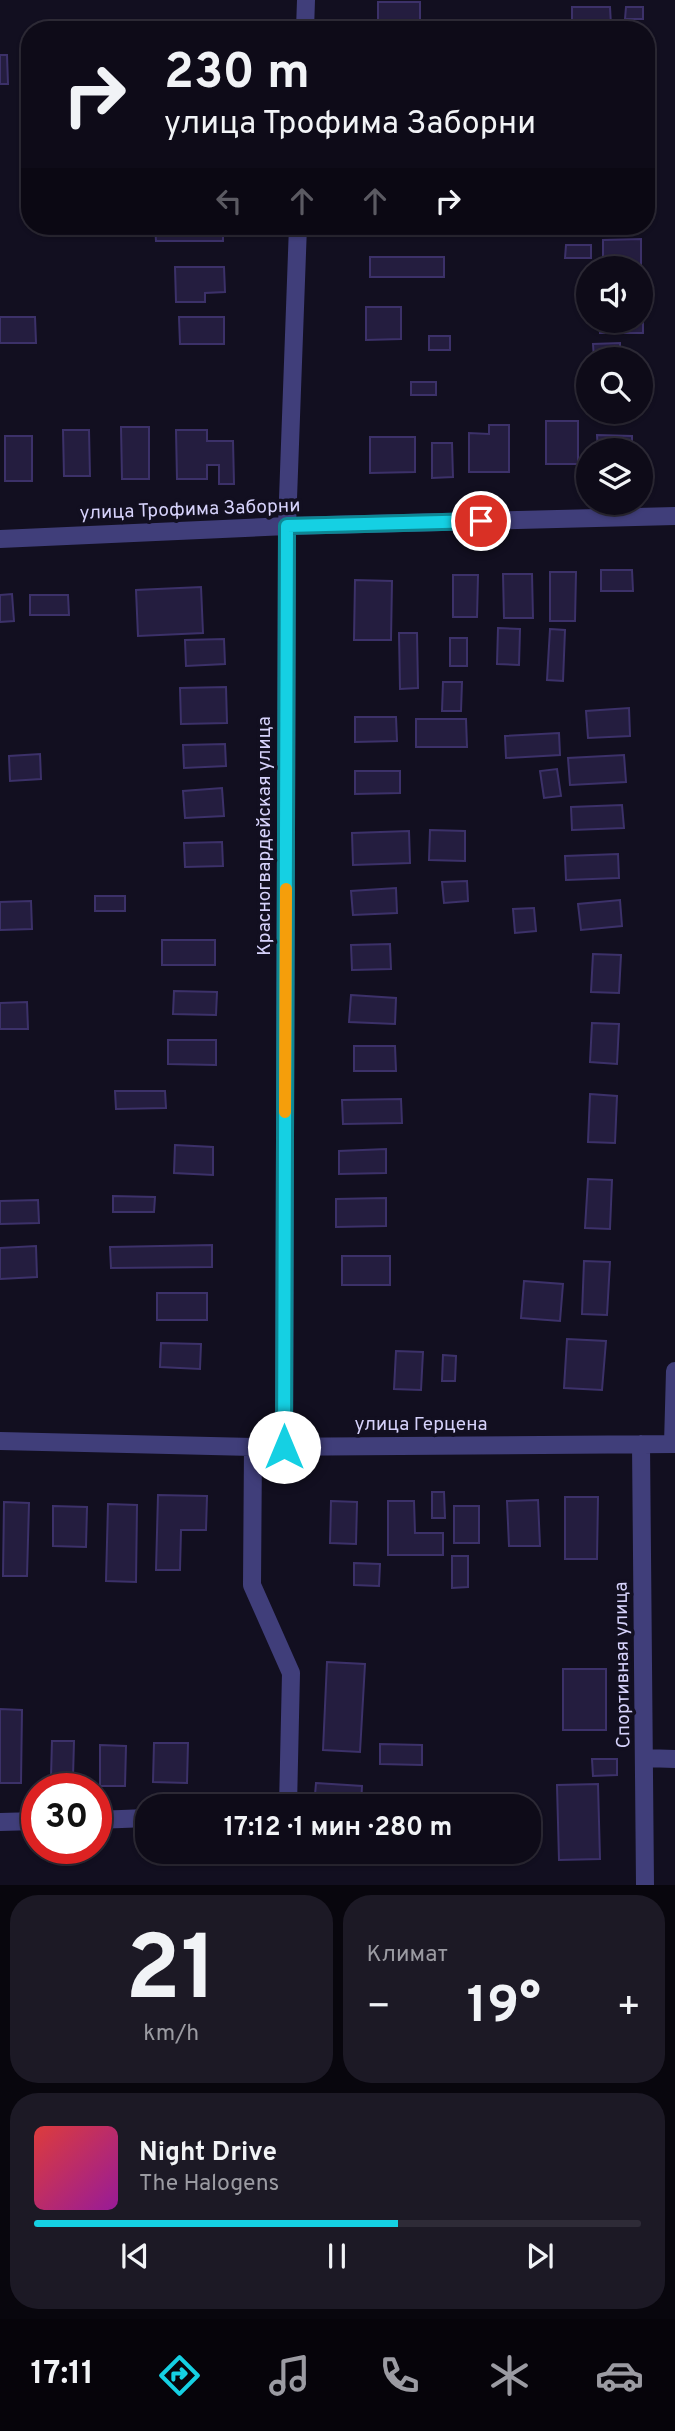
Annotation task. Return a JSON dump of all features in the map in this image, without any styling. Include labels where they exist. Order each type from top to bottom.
[{"type":"street","points":[[305,21],[306,0]]},
{"type":"street","name":"Красногвардейская улица","points":[[284,1447],[287,526],[298,235]]},
{"type":"street","name":"улица Трофима Заборни","points":[[0,539],[287,526],[675,516]]},
{"type":"street","points":[[674,1444],[675,1371]]},
{"type":"street","name":"улица Герцена","points":[[0,1441],[253,1447],[674,1444]]},
{"type":"street","name":"Спортивная улица","points":[[641,1444],[645,1885]]},
{"type":"street","points":[[253,1447],[252,1585],[291,1673],[288,1794]]},
{"type":"street","points":[[645,1758],[675,1759]]},
{"type":"street","points":[[112,1819],[135,1818]]},
{"type":"street","points":[[0,1822],[21,1821]]},
{"type":"building","points":[[378,2],[420,2],[420,21],[378,21]]},
{"type":"building","points":[[572,7],[610,7],[611,21],[572,21]]},
{"type":"building","points":[[626,7],[643,7],[643,19],[625,19]]},
{"type":"building","points":[[0,55],[7,55],[8,84],[0,84]]},
{"type":"building","points":[[655,75],[656,75],[655,113]]},
{"type":"building","points":[[156,235],[223,235],[223,241],[156,241]]},
{"type":"building","points":[[641,239],[641,256],[603,256],[603,240]]},
{"type":"building","points":[[566,245],[591,245],[591,256],[565,258]]},
{"type":"building","points":[[370,257],[444,257],[444,277],[370,277]]},
{"type":"building","points":[[175,267],[224,267],[225,292],[205,293],[205,302],[176,302]]},
{"type":"building","points":[[366,307],[401,307],[401,339],[366,340]]},
{"type":"building","points":[[0,317],[35,317],[36,343],[0,343]]},
{"type":"building","points":[[179,317],[224,317],[224,344],[180,344]]},
{"type":"building","points":[[429,336],[450,336],[450,350],[429,350]]},
{"type":"building","points":[[620,343],[620,347],[593,347],[593,344]]},
{"type":"building","points":[[411,382],[436,382],[436,395],[411,395]]},
{"type":"building","points":[[546,421],[576,421],[576,464],[546,464]]},
{"type":"building","points":[[489,425],[509,425],[509,472],[469,472],[469,433],[489,434]]},
{"type":"building","points":[[121,427],[149,427],[149,479],[122,479]]},
{"type":"building","points":[[63,430],[89,430],[90,476],[64,476]]},
{"type":"building","points":[[176,430],[207,430],[207,441],[233,441],[234,484],[219,484],[219,465],[207,465],[207,479],[177,479]]},
{"type":"building","points":[[597,435],[632,436],[632,438],[597,438]]},
{"type":"building","points":[[5,436],[32,436],[32,481],[5,481]]},
{"type":"building","points":[[370,437],[415,437],[415,472],[370,473]]},
{"type":"building","points":[[432,443],[452,443],[453,477],[432,478]]},
{"type":"building","points":[[601,570],[632,570],[633,591],[601,591]]},
{"type":"building","points":[[550,572],[576,572],[575,621],[550,621]]},
{"type":"building","points":[[503,574],[532,574],[533,618],[504,618]]},
{"type":"building","points":[[453,575],[478,575],[477,617],[453,617]]},
{"type":"building","points":[[355,580],[392,581],[391,640],[354,640]]},
{"type":"building","points":[[201,587],[203,633],[138,636],[136,590]]},
{"type":"building","points":[[12,594],[14,621],[0,622],[0,595]]},
{"type":"building","points":[[30,595],[68,595],[69,615],[30,615]]},
{"type":"building","points":[[498,628],[520,629],[519,665],[497,664]]},
{"type":"building","points":[[550,629],[565,630],[563,681],[547,680]]},
{"type":"building","points":[[399,633],[417,633],[418,688],[400,689]]},
{"type":"building","points":[[450,638],[467,638],[467,666],[450,666]]},
{"type":"building","points":[[224,639],[225,664],[186,666],[185,640]]},
{"type":"building","points":[[443,682],[462,682],[461,711],[442,711]]},
{"type":"building","points":[[226,687],[227,723],[181,724],[180,688]]},
{"type":"building","points":[[629,708],[630,736],[588,738],[586,711]]},
{"type":"building","points":[[355,717],[396,717],[397,741],[355,742]]},
{"type":"building","points":[[416,719],[466,719],[467,747],[416,747]]},
{"type":"building","points":[[559,733],[560,755],[506,758],[505,736]]},
{"type":"building","points":[[225,744],[226,766],[184,768],[183,745]]},
{"type":"building","points":[[40,754],[41,779],[10,781],[9,756]]},
{"type":"building","points":[[624,755],[626,782],[570,785],[568,758]]},
{"type":"building","points":[[557,769],[561,796],[544,798],[540,771]]},
{"type":"building","points":[[355,771],[400,771],[400,793],[355,794]]},
{"type":"building","points":[[222,788],[224,816],[185,818],[183,791]]},
{"type":"building","points":[[622,805],[624,828],[572,830],[571,807]]},
{"type":"building","points":[[430,830],[465,831],[465,861],[429,860]]},
{"type":"building","points":[[409,831],[410,863],[353,865],[352,833]]},
{"type":"building","points":[[222,842],[223,866],[185,867],[184,843]]},
{"type":"building","points":[[618,854],[619,878],[566,880],[565,856]]},
{"type":"building","points":[[467,881],[468,901],[444,903],[442,882]]},
{"type":"building","points":[[396,888],[397,913],[353,915],[351,891]]},
{"type":"building","points":[[95,896],[125,896],[125,911],[95,911]]},
{"type":"building","points":[[620,900],[622,926],[581,930],[578,904]]},
{"type":"building","points":[[31,901],[32,929],[0,930],[0,902]]},
{"type":"building","points":[[534,908],[536,931],[515,933],[513,909]]},
{"type":"building","points":[[162,940],[215,940],[215,965],[162,965]]},
{"type":"building","points":[[390,944],[391,969],[352,970],[351,945]]},
{"type":"building","points":[[593,954],[621,955],[619,993],[591,992]]},
{"type":"building","points":[[174,991],[217,992],[216,1015],[173,1014]]},
{"type":"building","points":[[351,995],[396,998],[395,1024],[349,1022]]},
{"type":"building","points":[[27,1002],[28,1029],[0,1029],[0,1003]]},
{"type":"building","points":[[592,1023],[619,1024],[617,1064],[590,1062]]},
{"type":"building","points":[[168,1040],[216,1040],[216,1065],[168,1064]]},
{"type":"building","points":[[354,1046],[395,1046],[396,1071],[354,1071]]},
{"type":"building","points":[[115,1091],[165,1091],[166,1108],[116,1109]]},
{"type":"building","points":[[590,1094],[617,1096],[615,1143],[588,1142]]},
{"type":"building","points":[[401,1099],[402,1123],[343,1124],[342,1100]]},
{"type":"building","points":[[175,1145],[213,1147],[213,1175],[174,1173]]},
{"type":"building","points":[[386,1149],[386,1173],[339,1174],[339,1151]]},
{"type":"building","points":[[588,1179],[612,1180],[610,1229],[585,1228]]},
{"type":"building","points":[[113,1196],[155,1197],[154,1212],[113,1212]]},
{"type":"building","points":[[386,1198],[386,1226],[336,1227],[336,1199]]},
{"type":"building","points":[[38,1200],[39,1223],[0,1224],[0,1201]]},
{"type":"building","points":[[212,1245],[212,1267],[111,1268],[110,1247]]},
{"type":"building","points":[[36,1246],[37,1277],[0,1279],[0,1248]]},
{"type":"building","points":[[342,1256],[390,1256],[390,1285],[342,1285]]},
{"type":"building","points":[[584,1261],[610,1262],[607,1315],[582,1314]]},
{"type":"building","points":[[524,1281],[563,1284],[560,1321],[521,1318]]},
{"type":"building","points":[[157,1293],[207,1293],[207,1320],[157,1320]]},
{"type":"building","points":[[567,1339],[606,1341],[602,1390],[564,1388]]},
{"type":"building","points":[[161,1343],[201,1344],[200,1369],[160,1367]]},
{"type":"building","points":[[396,1351],[423,1352],[421,1390],[394,1389]]},
{"type":"building","points":[[443,1355],[456,1356],[455,1381],[442,1381]]},
{"type":"building","points":[[432,1492],[444,1492],[445,1518],[432,1518]]},
{"type":"building","points":[[158,1495],[207,1496],[206,1530],[181,1530],[180,1570],[156,1570]]},
{"type":"building","points":[[565,1497],[598,1497],[597,1559],[565,1559]]},
{"type":"building","points":[[538,1500],[540,1546],[509,1546],[507,1501]]},
{"type":"building","points":[[331,1501],[357,1502],[356,1544],[330,1543]]},
{"type":"building","points":[[388,1501],[414,1501],[415,1533],[443,1533],[443,1555],[388,1555]]},
{"type":"building","points":[[4,1502],[29,1503],[27,1576],[3,1576]]},
{"type":"building","points":[[108,1504],[137,1505],[136,1582],[106,1581]]},
{"type":"building","points":[[53,1506],[87,1507],[86,1547],[53,1546]]},
{"type":"building","points":[[454,1506],[479,1506],[479,1543],[454,1543]]},
{"type":"building","points":[[452,1556],[468,1556],[468,1587],[452,1588]]},
{"type":"building","points":[[354,1563],[380,1564],[379,1586],[354,1585]]},
{"type":"building","points":[[327,1662],[365,1664],[360,1752],[323,1750]]},
{"type":"building","points":[[563,1669],[606,1669],[606,1730],[563,1730]]},
{"type":"building","points":[[0,1709],[22,1710],[21,1783],[0,1783]]},
{"type":"building","points":[[52,1741],[74,1741],[73,1773],[51,1773]]},
{"type":"building","points":[[154,1743],[188,1743],[187,1783],[153,1782]]},
{"type":"building","points":[[380,1744],[422,1745],[422,1765],[380,1764]]},
{"type":"building","points":[[100,1745],[126,1746],[125,1786],[112,1786],[112,1773],[100,1773]]},
{"type":"building","points":[[592,1759],[617,1759],[617,1775],[593,1776]]},
{"type":"building","points":[[316,1783],[362,1786],[362,1794],[315,1794]]},
{"type":"building","points":[[598,1784],[600,1859],[559,1860],[557,1785]]},
{"type":"slow traffic","points":[[285,1112],[286,889]]},
{"type":"route","points":[[284,1447],[287,526],[481,521]]}]
